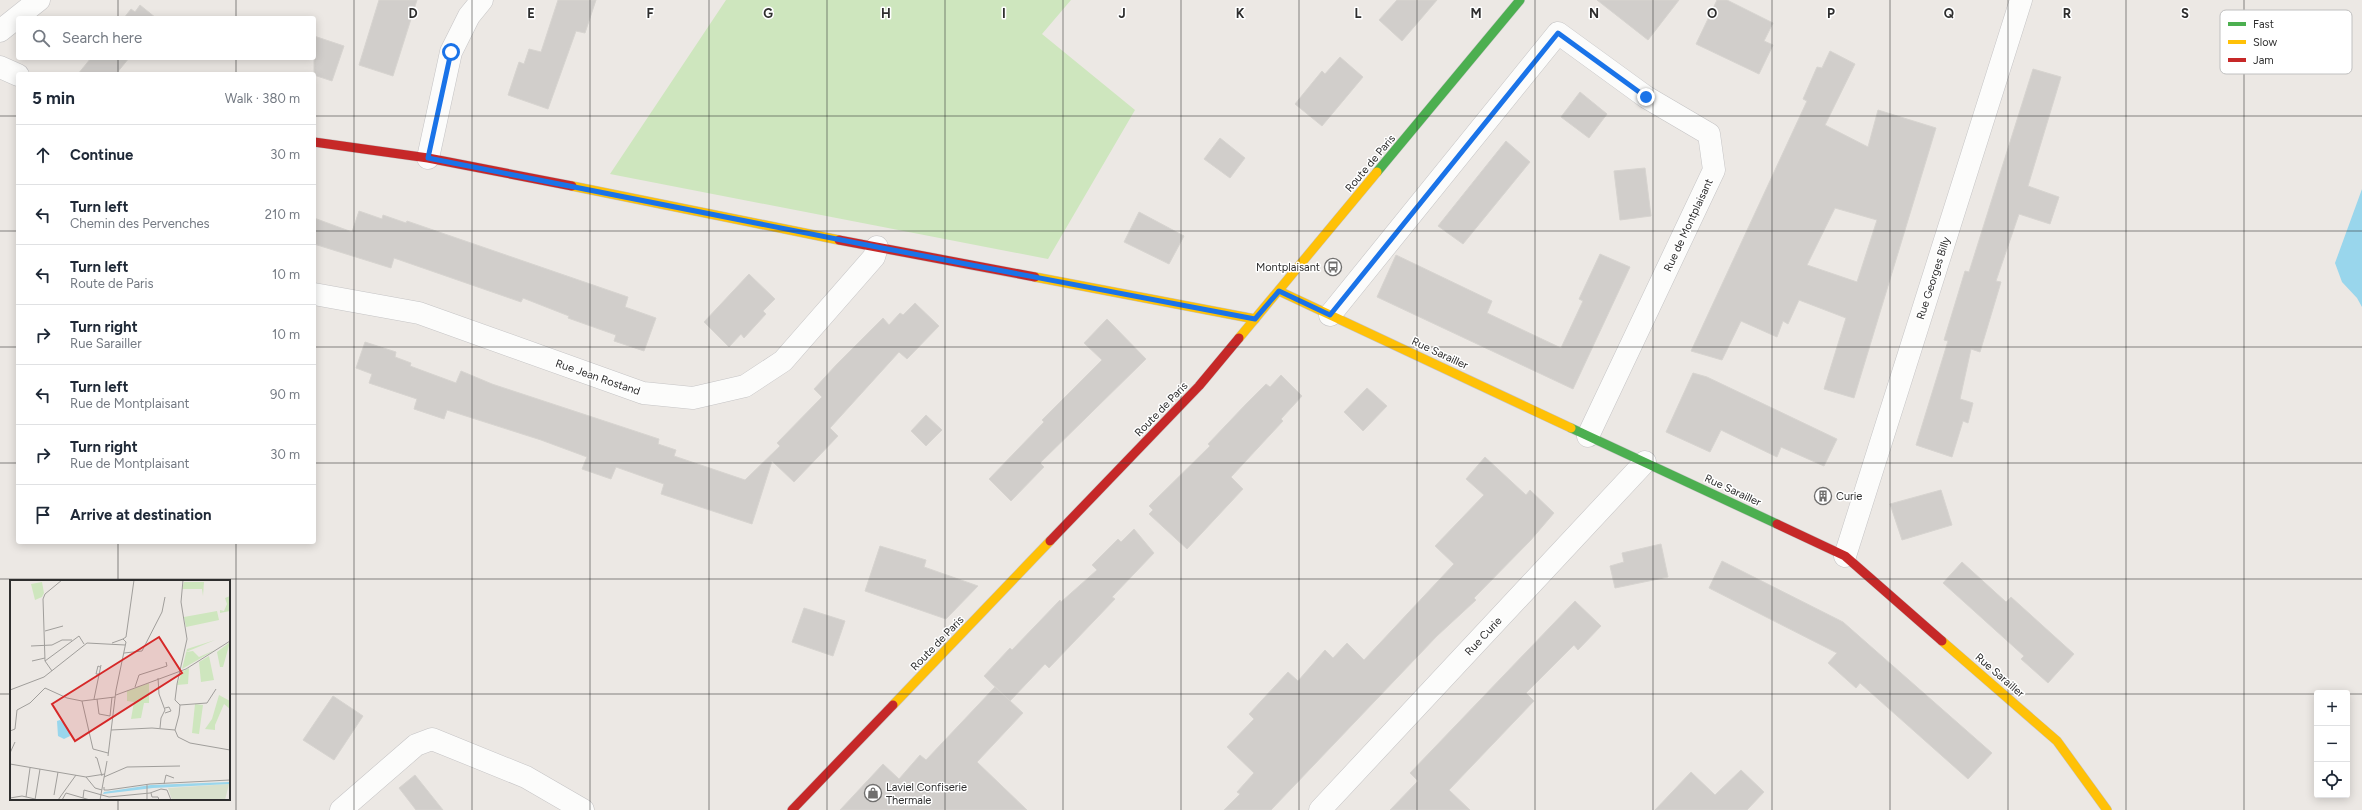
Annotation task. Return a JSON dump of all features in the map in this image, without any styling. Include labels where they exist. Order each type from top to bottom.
[{"type":"street","points":[[19,16],[39,0]]},
{"type":"street","points":[[428,158],[451,52],[469,16],[482,0]]},
{"type":"street","name":"Route de Paris","points":[[792,810],[1194,391],[1279,291],[1520,0]]},
{"type":"street","name":"Rue Georges Billy","points":[[1845,556],[2020,0]]},
{"type":"street","points":[[0,31],[16,18]]},
{"type":"street","name":"Rue de Montplaisant","points":[[1330,315],[1558,33],[1646,97],[1709,134],[1714,170],[1588,436]]},
{"type":"street","points":[[0,67],[16,74]]},
{"type":"street","points":[[316,142],[428,158],[877,247],[1255,319]]},
{"type":"street","name":"Rue Jean Rostand","points":[[316,294],[419,313],[643,393],[693,398],[745,386],[783,361],[874,257],[877,247]]},
{"type":"street","name":"Rue Sarailler","points":[[1279,291],[1845,556],[2057,741],[2107,810]]},
{"type":"street","name":"Rue Curie","points":[[1322,810],[1645,462]]},
{"type":"street","points":[[341,810],[416,745],[432,739],[526,777],[583,810]]},
{"type":"green space","points":[[726,0],[1071,0],[1042,34],[1135,110],[1048,259],[610,174]]},
{"type":"water","points":[[2362,189],[2362,307],[2357,298],[2342,282],[2335,263]]},
{"type":"building","points":[[379,0],[417,0],[393,76],[359,65]]},
{"type":"building","points":[[558,0],[596,0],[585,33],[576,31],[548,109],[508,95],[519,62],[524,64],[529,49],[541,52]]},
{"type":"building","points":[[1397,0],[1437,0],[1402,41],[1379,20]]},
{"type":"building","points":[[1597,0],[1679,0],[1648,40]]},
{"type":"building","points":[[1717,0],[1727,0],[1773,23],[1764,41],[1773,45],[1759,74],[1696,44]]},
{"type":"building","points":[[140,5],[154,16],[126,16],[131,9],[135,12]]},
{"type":"building","points":[[316,37],[344,46],[332,81],[316,76],[316,72],[314,72],[314,60],[316,60]]},
{"type":"building","points":[[1830,51],[1855,64],[1825,125],[1868,147],[1878,110],[1936,128],[1854,398],[1824,389],[1846,318],[1799,300],[1788,324],[1783,321],[1777,337],[1741,321],[1722,360],[1691,351],[1807,101],[1803,99],[1817,67],[1822,68]],"holes":[[[1835,208],[1877,220],[1857,282],[1807,265]]]},
{"type":"building","points":[[1340,57],[1363,77],[1322,126],[1295,104],[1322,71],[1325,74]]},
{"type":"building","points":[[89,60],[127,60],[118,72],[80,72]]},
{"type":"building","points":[[2033,69],[2061,77],[2028,186],[2059,197],[2050,224],[2019,214],[1996,281],[2001,282],[1980,352],[1971,349],[1960,399],[1973,403],[1968,423],[1963,421],[1952,457],[1916,445],[1948,341],[1944,340],[1965,271],[1969,272]]},
{"type":"building","points":[[1580,92],[1607,114],[1589,138],[1561,117]]},
{"type":"building","points":[[1220,138],[1245,158],[1230,178],[1204,159]]},
{"type":"building","points":[[1506,141],[1530,162],[1463,244],[1438,226]]},
{"type":"building","points":[[1645,168],[1651,216],[1620,220],[1614,171]]},
{"type":"building","points":[[359,211],[382,219],[383,215],[406,223],[407,221],[628,297],[625,307],[656,318],[644,351],[614,341],[616,335],[568,318],[569,316],[523,298],[521,302],[394,258],[391,268],[316,245],[316,219],[352,232]]},
{"type":"building","points":[[1139,212],[1184,236],[1169,264],[1124,242]]},
{"type":"building","points":[[1600,254],[1630,267],[1573,389],[1377,297],[1396,255],[1492,301],[1487,313],[1561,348],[1583,301],[1579,299]]},
{"type":"building","points":[[749,274],[775,299],[763,311],[766,314],[744,338],[741,334],[729,347],[704,322]]},
{"type":"building","points":[[915,303],[939,326],[907,359],[899,352],[830,428],[838,436],[794,482],[772,461],[752,524],[661,494],[664,484],[616,467],[611,479],[582,469],[587,457],[541,440],[447,410],[444,419],[414,409],[417,399],[369,383],[372,374],[356,368],[365,342],[396,352],[395,357],[411,363],[410,366],[456,383],[461,371],[492,384],[659,439],[658,444],[676,450],[674,456],[745,480],[780,446],[777,443],[822,397],[814,389],[837,364],[883,318],[889,325],[900,313],[903,315]]},
{"type":"building","points":[[1107,319],[1146,359],[1040,463],[1044,467],[1011,501],[989,479],[1044,422],[1042,420],[1102,360],[1084,343]]},
{"type":"building","points":[[1693,373],[1707,377],[1837,439],[1824,466],[1781,447],[1777,457],[1721,430],[1710,452],[1666,432]]},
{"type":"building","points":[[1281,375],[1302,396],[1281,419],[1283,421],[1231,477],[1243,489],[1187,549],[1149,514],[1153,510],[1149,506],[1210,446],[1208,444],[1266,384],[1270,387]]},
{"type":"building","points":[[1367,388],[1387,406],[1363,431],[1344,412]]},
{"type":"building","points":[[926,415],[942,430],[926,446],[911,431]]},
{"type":"building","points":[[1485,457],[1526,495],[1530,490],[1554,513],[1530,541],[1474,598],[1476,600],[1437,636],[1271,810],[1224,810],[1240,794],[1237,792],[1254,773],[1227,747],[1254,719],[1249,714],[1288,672],[1298,681],[1325,650],[1333,658],[1347,643],[1364,660],[1454,564],[1435,546],[1484,495],[1466,479]]},
{"type":"building","points":[[1941,490],[1952,525],[1902,540],[1890,504]]},
{"type":"building","points":[[1134,529],[1154,553],[1112,597],[1115,599],[1049,668],[1045,664],[1010,701],[984,676],[1010,648],[1012,650],[1060,600],[1061,602],[1097,570],[1092,565],[1118,539],[1121,542]]},
{"type":"building","points":[[1661,544],[1668,577],[1615,588],[1610,566],[1624,562],[1622,553]]},
{"type":"building","points":[[880,546],[926,560],[924,567],[978,586],[946,619],[865,591]]},
{"type":"building","points":[[1722,561],[1843,622],[1992,753],[1968,779],[1860,683],[1856,688],[1828,663],[1837,653],[1709,588]]},
{"type":"building","points":[[1962,562],[2006,602],[2011,597],[2074,654],[2048,683],[2021,659],[2024,656],[1943,583]]},
{"type":"building","points":[[1575,601],[1601,626],[1578,650],[1574,645],[1526,693],[1534,701],[1449,790],[1470,810],[1390,810],[1418,781],[1410,773]]},
{"type":"building","points":[[804,608],[845,621],[833,656],[792,642]]},
{"type":"building","points":[[995,687],[1023,713],[977,762],[1027,810],[840,810],[883,764],[899,779],[920,755],[926,760]]},
{"type":"building","points":[[333,696],[363,716],[334,760],[303,740]]},
{"type":"building","points":[[1741,770],[1764,792],[1747,810],[1655,810],[1691,772],[1715,795]]},
{"type":"building","points":[[415,775],[443,810],[416,810],[399,788]]},
{"type":"traffic: fast","points":[[1377,172],[1520,0]]},
{"type":"traffic: fast","points":[[1571,428],[1777,524]]},
{"type":"traffic: slow","points":[[1239,338],[1377,172]]},
{"type":"traffic: slow","points":[[572,186],[839,240]]},
{"type":"traffic: slow","points":[[1035,277],[1255,319]]},
{"type":"traffic: slow","points":[[1279,291],[1571,428]]},
{"type":"traffic: slow","points":[[893,705],[1050,541]]},
{"type":"traffic: slow","points":[[1942,641],[2057,741],[2107,810]]},
{"type":"traffic: jam","points":[[316,142],[428,158],[572,186]]},
{"type":"traffic: jam","points":[[839,240],[1035,277]]},
{"type":"traffic: jam","points":[[1050,541],[1199,386],[1239,338]]},
{"type":"traffic: jam","points":[[1777,524],[1845,556],[1942,641]]},
{"type":"traffic: jam","points":[[792,810],[893,705]]},
{"type":"place","name":"Montplaisant","points":[[1333,267]]},
{"type":"place","name":"Curie","points":[[1823,496]]},
{"type":"place","name":"Laviel Confiserie Thermale","points":[[873,793]]},
{"type":"route","points":[[451,52],[428,158],[877,247],[1255,319],[1279,291],[1330,315],[1558,33],[1646,97]]}]
